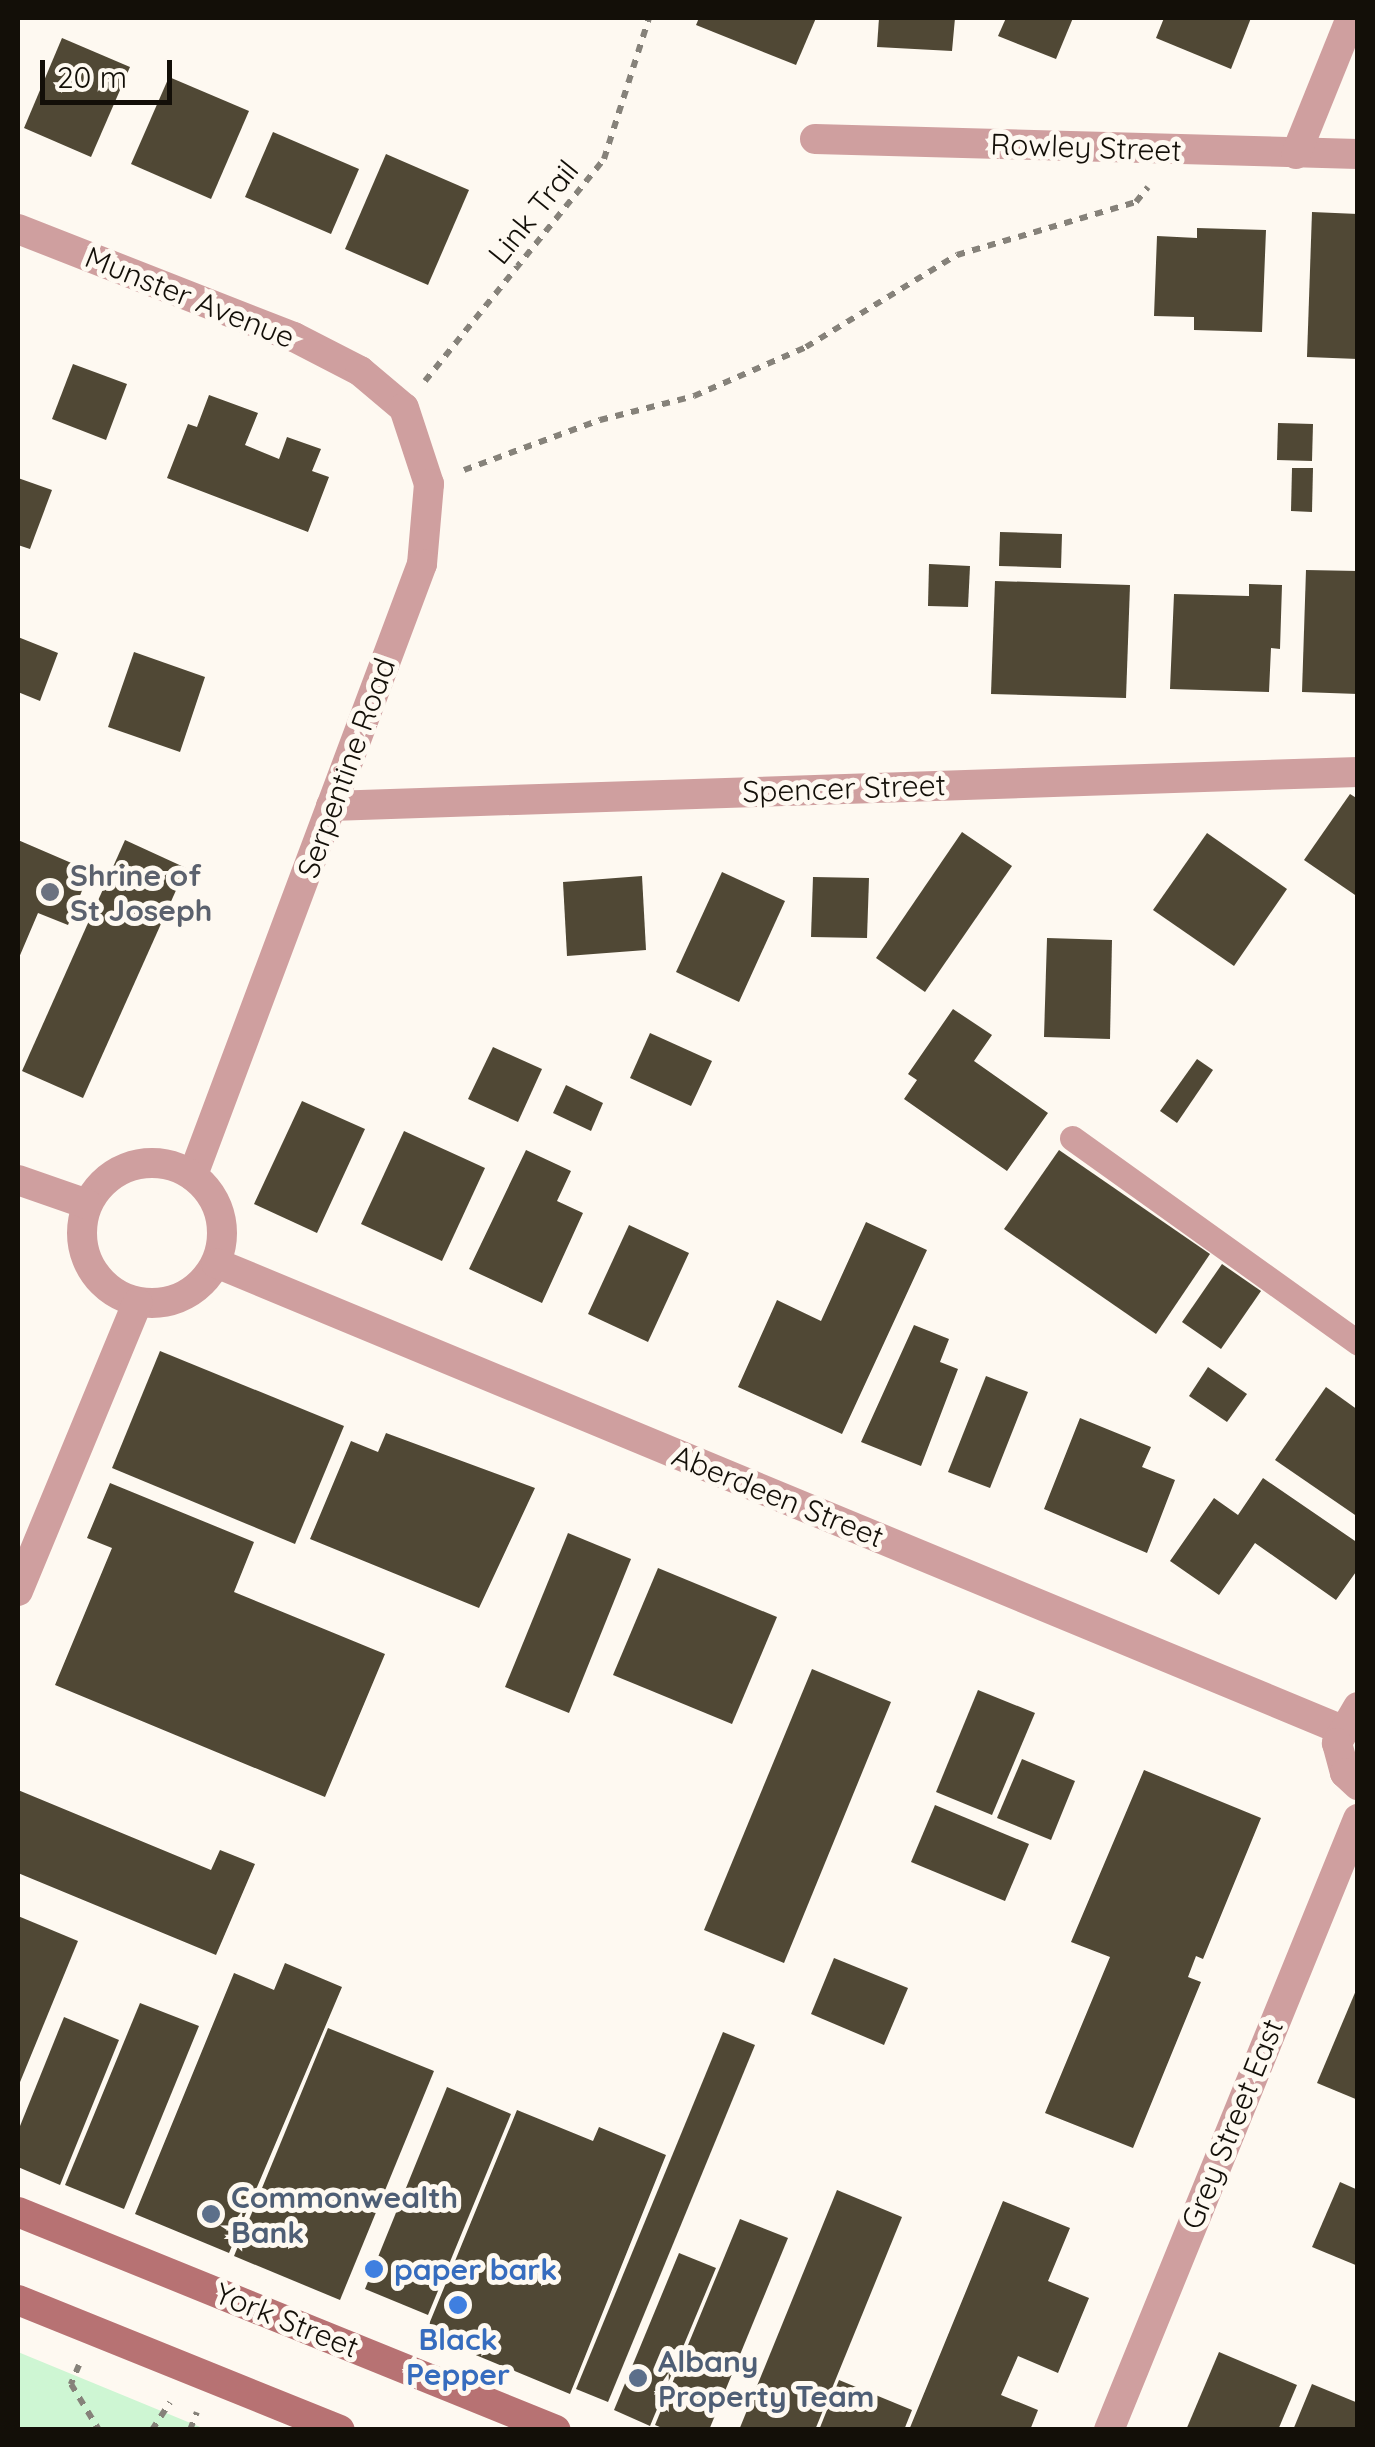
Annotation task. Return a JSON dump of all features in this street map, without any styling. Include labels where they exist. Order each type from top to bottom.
[{"type":"main road","name":"York Street","points":[[18,2212],[556,2430]]},
{"type":"main road","points":[[18,2300],[340,2430]]},
{"type":"street","points":[[1296,154],[1351,18]]},
{"type":"street","name":"Rowley Street","points":[[815,139],[1358,154]]},
{"type":"street","name":"Munster Avenue","points":[[18,229],[294,336],[360,371],[404,408]]},
{"type":"street","name":"Serpentine Road","points":[[193,1175],[422,564],[429,484],[404,408]]},
{"type":"street","name":"Spencer Street","points":[[332,806],[1358,772]]},
{"type":"street","points":[[146,1162],[193,1175],[220,1214],[216,1263],[185,1296],[137,1303],[94,1274],[81,1228],[87,1204],[102,1182],[146,1162]]},
{"type":"street","points":[[18,1180],[87,1204]]},
{"type":"street","name":"Aberdeen Street","points":[[216,1263],[1349,1718]]},
{"type":"street","points":[[18,1591],[137,1303]]},
{"type":"street","points":[[1349,1718],[1338,1759],[1358,1785]]},
{"type":"street","name":"Grey Street East","points":[[1108,2430],[1358,1819]]},
{"type":"lane","points":[[1072,1138],[1358,1343]]},
{"type":"path","name":"Link Trail","points":[[404,408],[604,159],[649,18]]},
{"type":"path","points":[[429,484],[741,376],[806,347],[957,255],[1136,202],[1176,150]]},
{"type":"path","points":[[80,2364],[71,2384],[102,2430],[130,2430]]},
{"type":"path","points":[[152,2430],[170,2402]]},
{"type":"path","points":[[190,2430],[197,2412]]},
{"type":"green space","points":[[18,2352],[205,2429],[18,2429]]},
{"type":"building","points":[[699,18],[816,18],[796,65],[696,25]]},
{"type":"building","points":[[879,18],[955,18],[952,51],[877,47]]},
{"type":"building","points":[[1006,18],[1073,18],[1056,59],[998,36]]},
{"type":"building","points":[[1164,18],[1251,18],[1231,69],[1156,38]]},
{"type":"building","points":[[62,38],[130,67],[91,157],[24,128]]},
{"type":"building","points":[[169,77],[249,111],[211,199],[131,164]]},
{"type":"building","points":[[273,132],[359,169],[331,234],[245,197]]},
{"type":"building","points":[[386,154],[469,190],[428,285],[345,249]]},
{"type":"building","points":[[1312,212],[1358,214],[1358,359],[1307,357]]},
{"type":"building","points":[[1197,228],[1266,230],[1262,332],[1194,330],[1194,317],[1154,316],[1157,236],[1197,238]]},
{"type":"building","points":[[73,364],[127,384],[106,440],[52,419]]},
{"type":"building","points":[[209,395],[258,413],[245,445],[279,459],[287,437],[321,449],[312,471],[329,477],[308,532],[167,478],[188,424],[197,427]]},
{"type":"building","points":[[1278,423],[1313,424],[1312,461],[1277,460]]},
{"type":"building","points":[[1292,468],[1313,468],[1312,512],[1291,511]]},
{"type":"building","points":[[18,478],[52,490],[30,549],[18,545]]},
{"type":"building","points":[[1000,532],[1062,534],[1061,568],[999,566]]},
{"type":"building","points":[[929,564],[970,566],[968,607],[928,606]]},
{"type":"building","points":[[1306,570],[1358,571],[1358,694],[1302,692]]},
{"type":"building","points":[[995,581],[1130,585],[1126,698],[991,694]]},
{"type":"building","points":[[1249,584],[1282,585],[1280,649],[1271,648],[1269,692],[1170,689],[1174,594],[1249,596]]},
{"type":"building","points":[[18,637],[58,653],[40,701],[18,692]]},
{"type":"building","points":[[134,652],[205,677],[180,752],[108,727]]},
{"type":"building","points":[[1350,794],[1358,799],[1358,897],[1304,860]]},
{"type":"building","points":[[962,832],[1012,866],[925,992],[876,958]]},
{"type":"building","points":[[1207,833],[1287,889],[1234,966],[1153,910]]},
{"type":"building","name":"Shrine of St Joseph","points":[[18,840],[90,871],[68,925],[38,913],[18,960]]},
{"type":"building","points":[[125,840],[186,868],[83,1098],[22,1071]]},
{"type":"building","points":[[722,872],[785,901],[739,1002],[676,972]]},
{"type":"building","points":[[642,876],[646,950],[567,956],[563,882]]},
{"type":"building","points":[[813,877],[869,878],[867,938],[811,937]]},
{"type":"building","points":[[1047,938],[1112,940],[1110,1039],[1044,1037]]},
{"type":"building","points":[[953,1009],[992,1035],[974,1061],[1048,1113],[1007,1171],[904,1099],[917,1080],[908,1074]]},
{"type":"building","points":[[650,1033],[712,1061],[691,1106],[630,1078]]},
{"type":"building","points":[[493,1047],[542,1069],[518,1122],[468,1099]]},
{"type":"building","points":[[1197,1059],[1213,1070],[1177,1123],[1160,1111]]},
{"type":"building","points":[[566,1085],[603,1103],[591,1131],[553,1113]]},
{"type":"building","points":[[302,1101],[365,1129],[317,1233],[254,1204]]},
{"type":"building","points":[[404,1131],[485,1168],[442,1261],[361,1224]]},
{"type":"building","points":[[526,1150],[571,1171],[557,1201],[583,1213],[542,1303],[469,1269]]},
{"type":"building","points":[[1059,1150],[1210,1254],[1156,1334],[1004,1229]]},
{"type":"building","points":[[866,1222],[927,1250],[842,1434],[738,1387],[777,1300],[821,1321]]},
{"type":"building","points":[[629,1225],[689,1253],[648,1342],[588,1314]]},
{"type":"building","points":[[1222,1264],[1261,1291],[1221,1349],[1182,1322]]},
{"type":"building","points":[[914,1325],[949,1339],[940,1362],[958,1369],[921,1466],[861,1442]]},
{"type":"building","points":[[160,1351],[344,1426],[295,1544],[112,1468]]},
{"type":"building","points":[[1208,1367],[1247,1394],[1227,1422],[1189,1396]]},
{"type":"building","points":[[986,1376],[1028,1392],[990,1488],[948,1472]]},
{"type":"building","points":[[1326,1387],[1358,1410],[1358,1517],[1275,1460]]},
{"type":"building","points":[[1080,1418],[1151,1447],[1142,1467],[1175,1480],[1147,1553],[1044,1509]]},
{"type":"building","points":[[386,1433],[535,1488],[479,1608],[310,1539],[351,1441],[378,1452]]},
{"type":"building","points":[[1263,1478],[1358,1543],[1358,1569],[1336,1600],[1255,1543],[1219,1595],[1170,1561],[1214,1498],[1238,1515]]},
{"type":"building","points":[[110,1483],[254,1542],[234,1592],[385,1654],[325,1797],[55,1685],[112,1548],[87,1538]]},
{"type":"building","points":[[568,1533],[631,1559],[569,1713],[505,1687]]},
{"type":"building","points":[[658,1568],[777,1617],[732,1724],[613,1675]]},
{"type":"building","points":[[812,1669],[891,1702],[784,1963],[704,1930]]},
{"type":"building","points":[[978,1690],[1035,1713],[992,1815],[936,1792]]},
{"type":"building","points":[[1022,1759],[1075,1781],[1051,1840],[997,1818]]},
{"type":"building","points":[[1144,1770],[1261,1818],[1203,1959],[1196,1956],[1188,1977],[1201,1982],[1133,2148],[1045,2113],[1110,1957],[1071,1942]]},
{"type":"building","points":[[18,1790],[211,1870],[220,1850],[255,1864],[216,1955],[18,1873]]},
{"type":"building","points":[[935,1805],[1029,1844],[1005,1901],[911,1862]]},
{"type":"building","points":[[18,1916],[78,1941],[18,2087]]},
{"type":"building","points":[[834,1958],[908,1988],[884,2045],[811,2014]]},
{"type":"building","points":[[285,1963],[342,1987],[229,2253],[135,2214],[234,1973],[274,1990]]},
{"type":"building","points":[[1358,1988],[1358,2100],[1317,2083]]},
{"type":"building","points":[[140,2003],[199,2026],[124,2209],[65,2185]]},
{"type":"building","points":[[64,2017],[119,2040],[60,2185],[18,2167],[18,2131]]},
{"type":"building","points":[[328,2028],[434,2071],[340,2300],[234,2256]]},
{"type":"building","points":[[723,2032],[755,2045],[608,2402],[576,2389]]},
{"type":"building","points":[[447,2087],[511,2114],[428,2315],[365,2289]]},
{"type":"building","points":[[517,2110],[593,2141],[599,2127],[666,2155],[570,2394],[425,2334]]},
{"type":"building","points":[[1340,2182],[1358,2190],[1358,2266],[1312,2247]]},
{"type":"building","points":[[837,2190],[902,2217],[815,2430],[739,2430]]},
{"type":"building","points":[[1003,2201],[1070,2228],[1048,2281],[1089,2298],[1058,2373],[1018,2356],[1001,2395],[1038,2410],[1030,2430],[909,2430]]},
{"type":"building","points":[[740,2219],[788,2238],[709,2430],[667,2430],[655,2425]]},
{"type":"building","points":[[679,2253],[716,2268],[650,2426],[614,2410]]},
{"type":"building","points":[[1219,2352],[1297,2385],[1278,2430],[1186,2430]]},
{"type":"building","points":[[839,2380],[912,2410],[904,2430],[819,2430]]},
{"type":"building","points":[[1312,2384],[1358,2403],[1358,2430],[1293,2430]]},
{"type":"place","name":"Shrine of St Joseph","points":[[50,892]]},
{"type":"place","name":"Commonwealth Bank","points":[[211,2214]]},
{"type":"place","name":"paper bark","points":[[374,2269]]},
{"type":"place","name":"Black Pepper","points":[[458,2305]]},
{"type":"place","name":"Albany Property Team","points":[[638,2378]]}]
